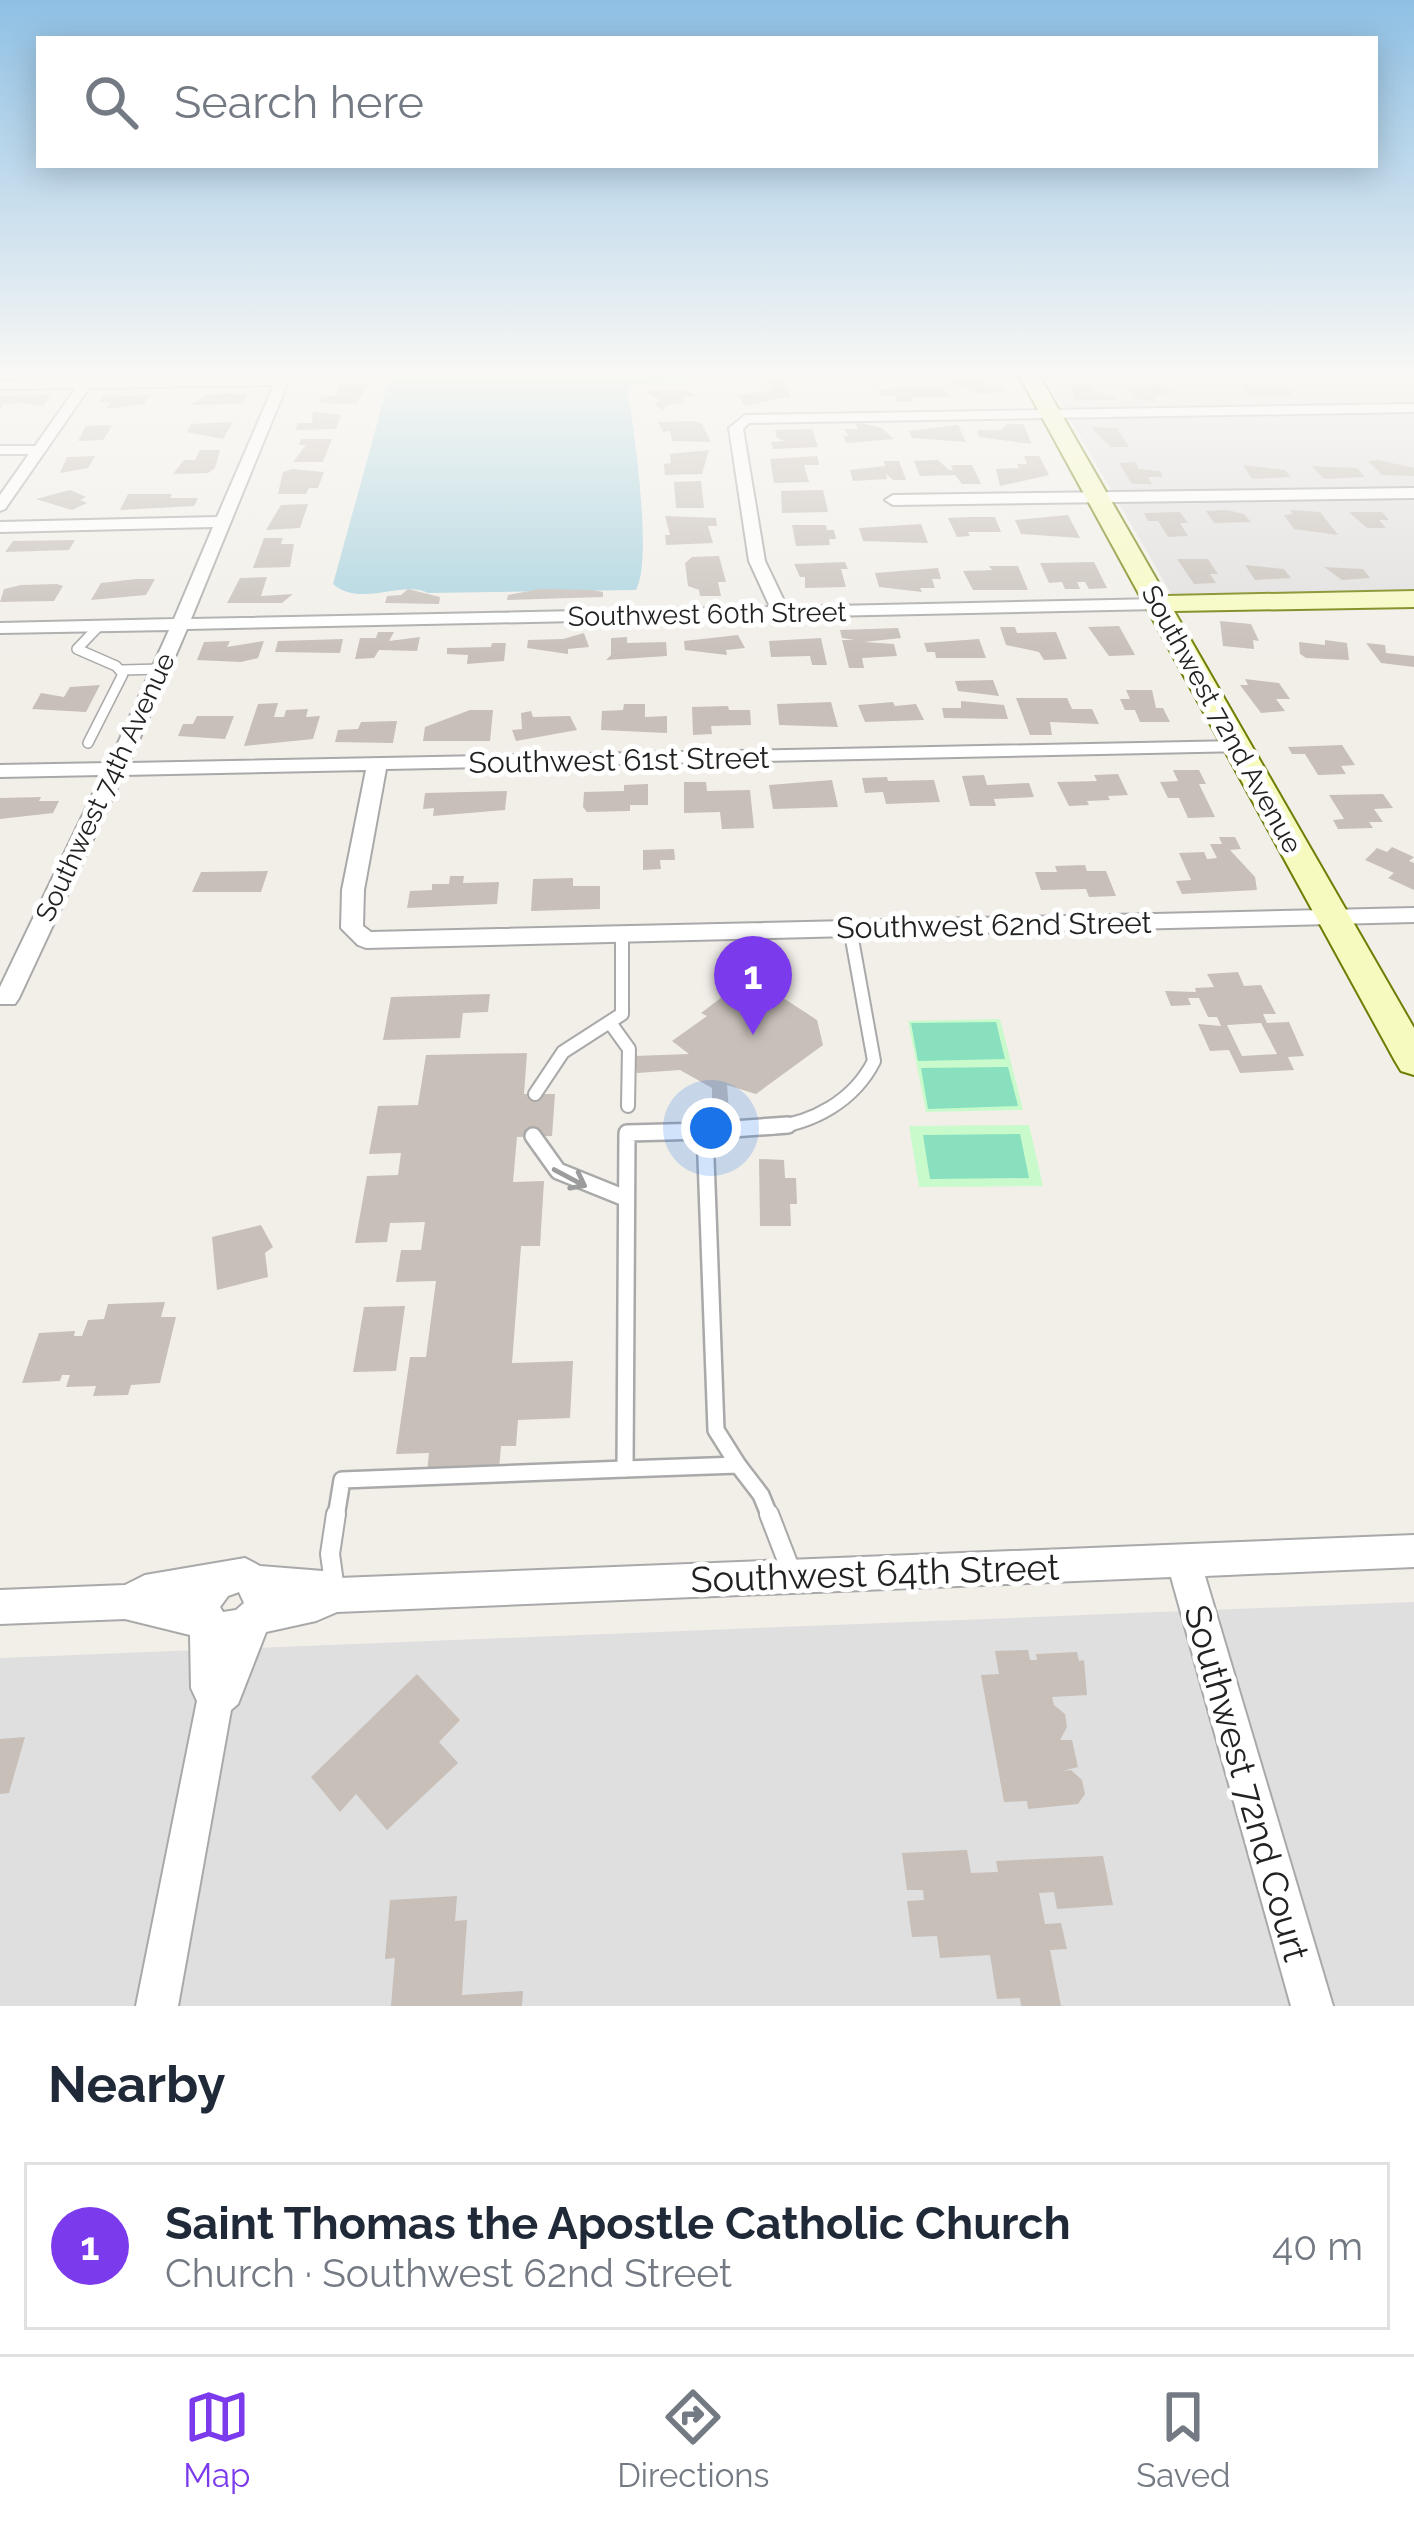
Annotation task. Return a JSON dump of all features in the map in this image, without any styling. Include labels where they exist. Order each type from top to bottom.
[{"type":"street","points":[[0,506],[25,471]]},
{"type":"street","name":"Southwest 74th Avenue","points":[[8,998],[161,669],[244,471]]},
{"type":"street","points":[[743,471],[756,557],[781,613]]},
{"type":"street","name":"Southwest 72nd Avenue","points":[[1083,471],[1414,1061]]},
{"type":"street","points":[[893,500],[1414,493]]},
{"type":"street","points":[[0,526],[222,522]]},
{"type":"street","name":"Southwest 60th Street","points":[[0,628],[1414,599]]},
{"type":"street","name":"Southwest 61st Street","points":[[0,771],[1238,747]]},
{"type":"street","name":"Southwest 62nd Street","points":[[377,765],[351,899],[352,928],[359,938],[392,941],[1414,915]]},
{"type":"street","name":"Southwest 64th Street","points":[[130,1602],[138,1608],[206,1622],[224,1633],[256,1607],[316,1604],[336,1595],[1414,1552]]},
{"type":"street","name":"Southwest 72nd Court","points":[[1183,1560],[1312,2006]]},
{"type":"street","name":"Southwest 64th Street","points":[[0,1607],[130,1602],[145,1592],[244,1575],[256,1607]]},
{"type":"street","points":[[215,1700],[209,1688],[204,1602],[220,1581]]},
{"type":"street","points":[[157,2006],[215,1700],[225,1691],[256,1607]]},
{"type":"lane","points":[[99,626],[77,649],[122,670],[161,669]]},
{"type":"lane","points":[[88,743],[120,684],[122,670]]},
{"type":"lane","points":[[628,1118],[705,1131],[800,1126],[831,1110],[869,1072],[877,1055],[850,928]]},
{"type":"lane","points":[[535,1094],[563,1052],[622,1014],[622,934]]},
{"type":"lane","points":[[611,1024],[629,1049],[626,1468]]},
{"type":"lane","points":[[705,1131],[716,1430],[770,1513],[793,1576]]},
{"type":"lane","points":[[533,1136],[554,1170],[625,1198]]},
{"type":"lane","points":[[336,1595],[330,1554],[342,1480],[738,1465]]},
{"type":"shaded area","points":[[1100,471],[1414,471],[1414,590],[1173,597]]},
{"type":"shaded area","points":[[1414,1602],[1414,2006],[0,2006],[0,1658]]},
{"type":"green space","points":[[1000,1019],[1023,1110],[926,1112],[908,1021]]},
{"type":"green space","points":[[996,1022],[1005,1059],[918,1061],[911,1023]]},
{"type":"green space","points":[[1008,1067],[1018,1106],[928,1109],[921,1068]]},
{"type":"green space","points":[[1029,1125],[1043,1186],[919,1187],[909,1126]]},
{"type":"green space","points":[[1020,1134],[1029,1178],[930,1179],[923,1135]]},
{"type":"water","points":[[364,471],[639,471],[643,552],[636,590],[428,593],[407,589],[356,594],[333,584]]},
{"type":"building","points":[[176,471],[211,471],[208,473],[173,474]]},
{"type":"building","points":[[665,471],[703,471],[702,474],[665,475]]},
{"type":"building","points":[[772,471],[806,471],[809,482],[774,483]]},
{"type":"building","points":[[850,471],[903,471],[906,480],[893,480],[886,474],[887,479],[853,481]]},
{"type":"building","points":[[918,471],[975,471],[981,484],[962,484],[955,475],[920,476]]},
{"type":"building","points":[[996,471],[1047,471],[1049,475],[1000,486]]},
{"type":"building","points":[[1124,471],[1160,471],[1163,477],[1148,477],[1152,484],[1132,484]]},
{"type":"building","points":[[1247,471],[1286,471],[1291,477],[1252,479]]},
{"type":"building","points":[[1316,471],[1359,471],[1365,477],[1324,479]]},
{"type":"building","points":[[1378,471],[1414,471],[1414,476],[1382,475]]},
{"type":"building","points":[[283,472],[324,472],[318,488],[309,488],[306,494],[278,494]]},
{"type":"building","points":[[701,481],[704,508],[676,508],[674,482]]},
{"type":"building","points":[[70,490],[86,497],[80,500],[87,503],[72,510],[36,499]]},
{"type":"building","points":[[823,490],[828,512],[782,513],[781,491]]},
{"type":"building","points":[[128,494],[198,498],[194,506],[120,510]]},
{"type":"building","points":[[308,504],[300,528],[266,530],[281,505]]},
{"type":"building","points":[[1290,510],[1320,512],[1338,535],[1294,529],[1284,515],[1293,514]]},
{"type":"building","points":[[1206,511],[1244,514],[1251,522],[1214,523]]},
{"type":"building","points":[[1180,512],[1188,523],[1180,523],[1188,536],[1168,537],[1158,521],[1148,521],[1144,513]]},
{"type":"building","points":[[1349,512],[1382,512],[1389,520],[1379,520],[1386,528],[1367,528]]},
{"type":"building","points":[[1068,515],[1080,538],[1021,534],[1015,520]]},
{"type":"building","points":[[665,516],[716,518],[717,526],[708,526],[713,543],[666,545],[665,535],[670,535]]},
{"type":"building","points":[[995,517],[1001,532],[968,532],[970,536],[957,537],[948,518]]},
{"type":"building","points":[[921,524],[928,543],[863,541],[859,528]]},
{"type":"building","points":[[792,525],[826,525],[827,530],[834,530],[836,539],[829,539],[830,545],[796,546]]},
{"type":"building","points":[[264,538],[283,538],[281,544],[294,544],[290,567],[253,568]]},
{"type":"building","points":[[75,540],[69,550],[5,552],[13,541]]},
{"type":"building","points":[[719,556],[726,582],[718,582],[721,596],[700,596],[699,590],[688,586],[685,563],[692,557]]},
{"type":"building","points":[[1177,559],[1208,559],[1218,574],[1210,574],[1216,583],[1194,584]]},
{"type":"building","points":[[845,562],[848,569],[841,569],[846,587],[805,588],[805,577],[800,577],[794,564]]},
{"type":"building","points":[[1094,562],[1107,588],[1089,589],[1085,582],[1077,582],[1080,589],[1065,589],[1062,582],[1049,583],[1040,563]]},
{"type":"building","points":[[1245,565],[1284,569],[1291,578],[1255,580]]},
{"type":"building","points":[[989,566],[1018,566],[1028,590],[973,590],[963,571],[992,570]]},
{"type":"building","points":[[1324,567],[1363,569],[1370,578],[1342,580]]},
{"type":"building","points":[[938,568],[941,579],[932,579],[935,588],[920,588],[922,592],[879,587],[875,573]]},
{"type":"building","points":[[267,577],[261,596],[293,594],[282,603],[227,603],[240,578]]},
{"type":"building","points":[[155,579],[146,595],[91,600],[101,583]]},
{"type":"building","points":[[63,586],[54,601],[0,602],[4,589]]},
{"type":"building","points":[[408,589],[440,597],[439,604],[385,603],[387,596]]},
{"type":"building","points":[[540,589],[593,590],[603,592],[603,597],[507,600],[508,595]]},
{"type":"building","points":[[1220,621],[1251,624],[1259,641],[1253,640],[1254,649],[1223,646]]},
{"type":"building","points":[[1119,626],[1135,655],[1109,656],[1088,627]]},
{"type":"building","points":[[1000,627],[1015,627],[1017,633],[1056,632],[1067,659],[1044,660],[1039,652],[1006,645]]},
{"type":"building","points":[[898,628],[901,638],[864,642],[894,644],[897,656],[862,658],[864,668],[849,668],[842,640],[854,640],[842,638],[840,630]]},
{"type":"building","points":[[378,632],[394,632],[389,641],[420,637],[417,651],[379,650],[374,658],[355,659],[360,638],[376,638]]},
{"type":"building","points":[[584,633],[589,647],[568,649],[568,654],[527,648],[528,640]]},
{"type":"building","points":[[738,635],[745,648],[726,650],[727,655],[685,650],[684,641]]},
{"type":"building","points":[[627,637],[627,643],[666,642],[667,656],[606,660],[611,655],[611,638]]},
{"type":"building","points":[[821,638],[827,665],[812,665],[810,656],[771,657],[769,641]]},
{"type":"building","points":[[343,639],[340,653],[275,652],[278,641]]},
{"type":"building","points":[[979,639],[986,658],[936,658],[924,643]]},
{"type":"building","points":[[1325,640],[1347,643],[1349,660],[1300,654],[1299,642],[1325,645]]},
{"type":"building","points":[[230,641],[227,647],[264,641],[258,658],[197,660],[204,642]]},
{"type":"building","points":[[492,643],[506,643],[504,661],[467,664],[468,655],[447,654],[447,648],[491,647]]},
{"type":"building","points":[[1366,643],[1385,645],[1386,653],[1414,656],[1414,667],[1381,663]]},
{"type":"building","points":[[1245,679],[1279,683],[1290,699],[1276,699],[1285,711],[1261,713],[1240,685],[1248,685]]},
{"type":"building","points":[[993,680],[999,696],[958,691],[955,681]]},
{"type":"building","points":[[100,685],[86,712],[32,709],[41,693],[64,697],[70,687]]},
{"type":"building","points":[[1126,690],[1152,690],[1156,708],[1163,708],[1170,722],[1140,722],[1135,710],[1125,710],[1120,699],[1130,699]]},
{"type":"building","points":[[1016,698],[1067,698],[1072,709],[1092,709],[1099,724],[1050,722],[1052,735],[1030,735]]},
{"type":"building","points":[[961,701],[1004,705],[1008,719],[944,718],[942,708],[961,708]]},
{"type":"building","points":[[831,702],[838,727],[779,725],[777,704]]},
{"type":"building","points":[[893,702],[895,706],[916,704],[924,720],[865,722],[858,705]]},
{"type":"building","points":[[278,703],[274,717],[284,717],[286,710],[308,709],[306,717],[320,716],[313,739],[244,746],[258,704]]},
{"type":"building","points":[[624,704],[645,704],[645,717],[667,716],[667,733],[601,730],[602,711],[623,710]]},
{"type":"building","points":[[728,706],[729,710],[750,710],[751,725],[711,726],[712,734],[693,735],[692,707]]},
{"type":"building","points":[[470,710],[493,710],[490,741],[423,741],[425,727]]},
{"type":"building","points":[[531,711],[533,717],[570,716],[577,730],[516,741],[512,730],[522,729],[521,713]]},
{"type":"building","points":[[197,716],[234,716],[225,739],[178,736],[183,724],[193,724]]},
{"type":"building","points":[[397,721],[393,743],[335,742],[338,730],[358,729],[361,722]]},
{"type":"building","points":[[1342,745],[1355,765],[1341,766],[1346,774],[1318,775],[1305,754],[1292,754],[1288,747]]},
{"type":"building","points":[[1173,770],[1199,770],[1206,784],[1199,784],[1215,817],[1188,818],[1179,798],[1168,798],[1160,782],[1178,781]]},
{"type":"building","points":[[1118,774],[1128,795],[1087,801],[1089,805],[1069,806],[1057,782],[1097,781],[1094,775]]},
{"type":"building","points":[[984,775],[987,785],[1029,783],[1034,797],[994,799],[996,806],[970,806],[962,776]]},
{"type":"building","points":[[887,777],[888,781],[934,780],[940,802],[886,804],[883,792],[865,793],[862,778]]},
{"type":"building","points":[[832,780],[838,807],[773,809],[769,785]]},
{"type":"building","points":[[684,782],[706,782],[707,791],[750,790],[754,828],[722,829],[720,812],[684,813]]},
{"type":"building","points":[[648,784],[648,805],[630,805],[630,811],[587,812],[583,807],[584,792],[624,791],[624,785]]},
{"type":"building","points":[[507,791],[505,810],[433,816],[434,808],[423,809],[425,793]]},
{"type":"building","points":[[1383,794],[1393,808],[1374,809],[1383,822],[1369,822],[1373,828],[1338,829],[1333,820],[1344,819],[1329,795]]},
{"type":"building","points":[[41,797],[39,801],[59,801],[53,813],[0,819],[0,798]]},
{"type":"building","points":[[1219,837],[1235,837],[1241,849],[1230,850],[1255,877],[1257,890],[1182,894],[1176,881],[1191,880],[1179,853],[1204,852],[1207,859],[1217,858],[1210,844],[1222,844]]},
{"type":"building","points":[[1392,847],[1414,857],[1409,861],[1414,863],[1414,890],[1388,878],[1394,873],[1365,860],[1377,848],[1387,852]]},
{"type":"building","points":[[674,849],[675,860],[660,860],[661,869],[643,870],[643,850]]},
{"type":"building","points":[[1085,865],[1087,871],[1106,871],[1116,896],[1089,897],[1086,889],[1041,890],[1035,872]]},
{"type":"building","points":[[268,871],[261,892],[192,892],[201,872]]},
{"type":"building","points":[[450,876],[464,876],[463,883],[499,882],[497,904],[407,908],[410,891],[449,884]]},
{"type":"building","points":[[573,878],[573,886],[600,886],[600,909],[531,911],[533,879]]},
{"type":"building","points":[[1238,972],[1244,986],[1261,985],[1276,1014],[1263,1014],[1267,1023],[1289,1022],[1304,1056],[1288,1057],[1294,1070],[1240,1073],[1229,1050],[1210,1051],[1198,1024],[1221,1026],[1217,1017],[1208,1017],[1199,998],[1188,998],[1191,1005],[1171,1006],[1165,991],[1214,987],[1207,974]],"holes":[[[1261,1023],[1277,1054],[1242,1056],[1227,1025]]]},
{"type":"building","points":[[774,992],[817,1020],[823,1045],[756,1094],[727,1085],[729,1111],[712,1112],[712,1088],[680,1070],[637,1073],[634,1056],[689,1054],[672,1041],[707,1016],[701,1013],[726,994]]},
{"type":"building","points":[[490,994],[488,1012],[463,1013],[460,1038],[383,1040],[391,997]]},
{"type":"building","points":[[527,1053],[524,1094],[555,1094],[552,1136],[517,1137],[513,1182],[544,1181],[540,1246],[521,1246],[512,1363],[573,1361],[570,1418],[518,1420],[516,1446],[501,1446],[499,1470],[427,1472],[429,1453],[396,1454],[410,1357],[426,1357],[436,1281],[396,1282],[401,1250],[421,1250],[425,1222],[390,1223],[387,1242],[355,1243],[367,1176],[398,1175],[401,1153],[369,1154],[378,1106],[418,1105],[426,1055]]},
{"type":"building","points":[[759,1159],[784,1160],[785,1178],[796,1178],[797,1204],[790,1204],[791,1226],[760,1226]]},
{"type":"building","points":[[261,1225],[273,1247],[265,1253],[268,1277],[217,1290],[212,1237]]},
{"type":"building","points":[[165,1302],[161,1317],[176,1317],[160,1383],[131,1385],[128,1395],[93,1396],[96,1386],[66,1387],[70,1375],[62,1375],[60,1381],[22,1383],[39,1333],[75,1331],[74,1336],[82,1336],[88,1320],[104,1319],[108,1304]]},
{"type":"building","points":[[405,1306],[396,1371],[353,1372],[364,1307]]},
{"type":"building","points":[[1028,1650],[1030,1660],[1037,1660],[1036,1654],[1077,1652],[1079,1661],[1084,1660],[1087,1695],[1052,1697],[1065,1714],[1067,1727],[1060,1740],[1072,1740],[1078,1767],[1062,1771],[1071,1770],[1082,1780],[1085,1794],[1078,1804],[1028,1809],[1027,1801],[1004,1802],[981,1675],[999,1674],[995,1651]]},
{"type":"building","points":[[417,1674],[460,1720],[439,1742],[458,1763],[387,1830],[356,1794],[340,1812],[311,1777]]},
{"type":"building","points":[[25,1737],[9,1793],[0,1794],[0,1739]]},
{"type":"building","points":[[967,1850],[971,1873],[998,1872],[996,1861],[1103,1856],[1113,1905],[1057,1909],[1054,1892],[1039,1893],[1045,1924],[1061,1923],[1067,1949],[1050,1950],[1061,2006],[1021,2006],[1020,1998],[997,1999],[990,1955],[940,1958],[937,1936],[912,1937],[907,1901],[924,1900],[923,1890],[907,1890],[902,1853]]},
{"type":"building","points":[[457,1896],[455,1921],[467,1920],[462,1995],[523,1991],[522,2006],[391,2006],[395,1958],[385,1959],[390,1900]]},
{"type":"place","name":"Saint Thomas the Apostle Catholic Church","points":[[753,1035]]}]
